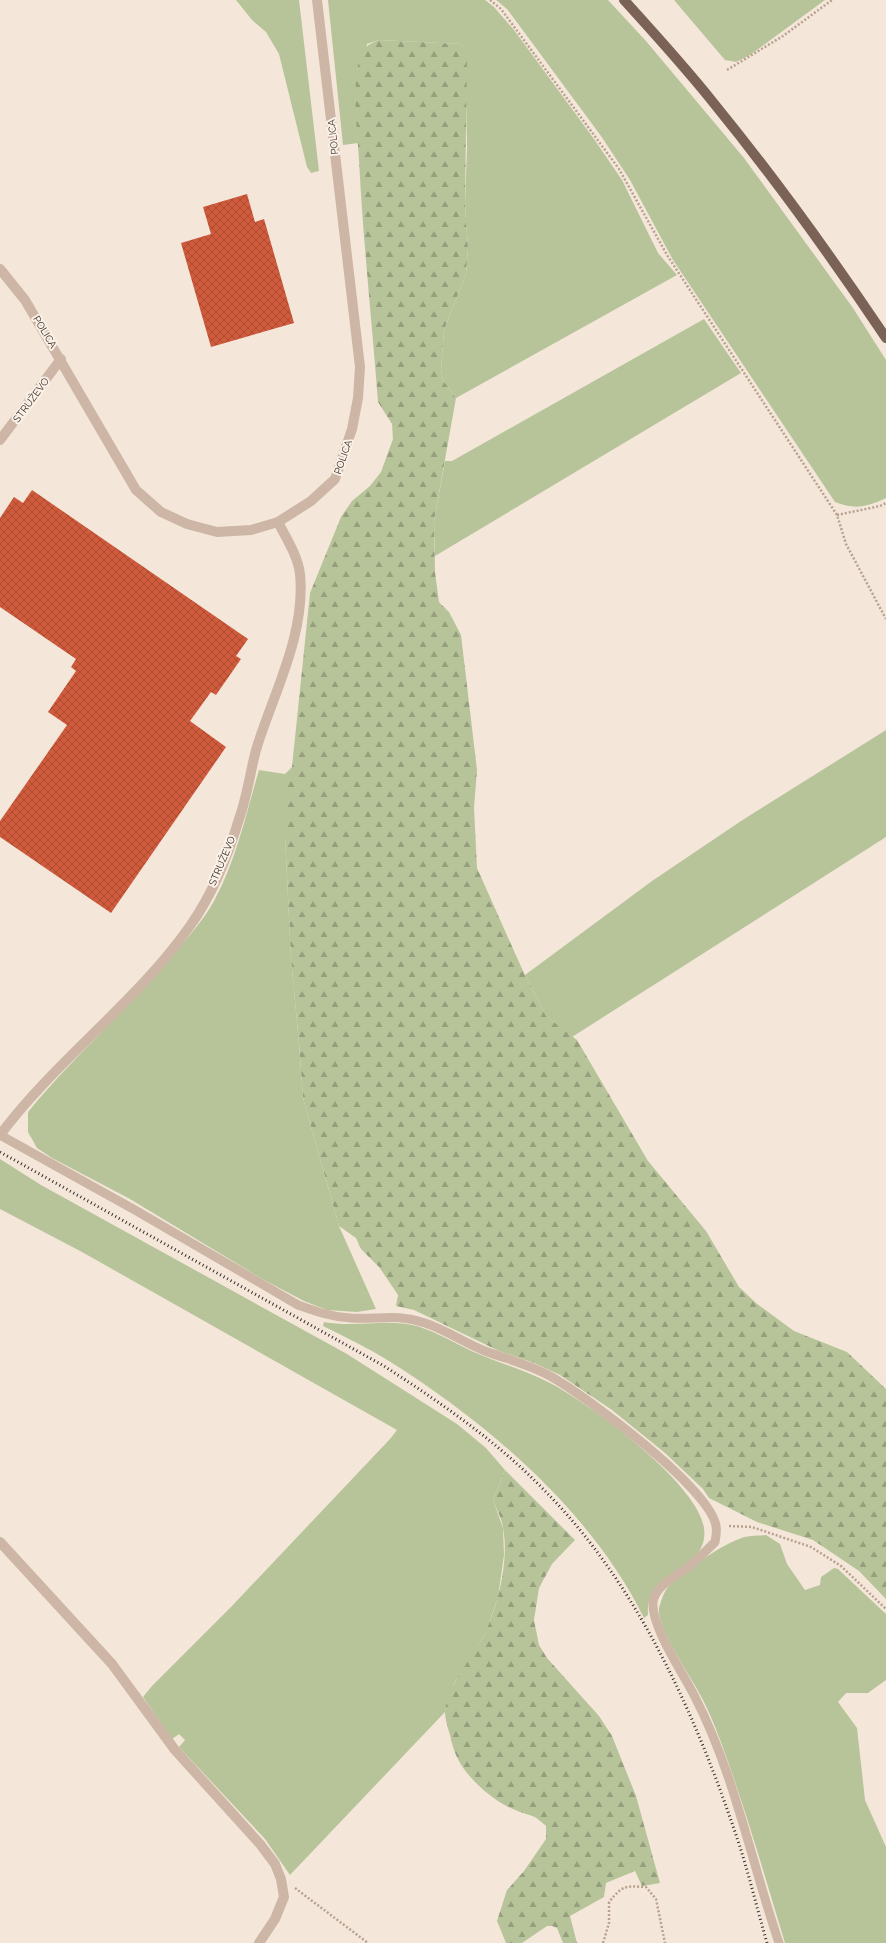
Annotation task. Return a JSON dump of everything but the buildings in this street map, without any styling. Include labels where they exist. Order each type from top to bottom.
[{"type":"main road","points":[[624,0],[712,100],[754,154],[839,267],[886,338]]},
{"type":"street","name":"POLICA","points":[[0,269],[25,300],[136,490],[161,512],[187,524],[217,532],[251,530],[278,522],[311,501],[335,479],[352,429],[359,390],[360,367],[317,0]]},
{"type":"street","name":"STRUŽEVO","points":[[0,440],[61,360]]},
{"type":"street","name":"STRUŽEVO","points":[[0,1135],[20,1108],[145,980],[190,926],[218,876],[240,819],[256,750],[292,646],[298,612],[300,572],[296,558],[278,522]]},
{"type":"street","points":[[0,1542],[112,1664],[175,1750],[260,1844],[275,1864],[281,1879],[284,1897],[275,1919],[259,1943]]},
{"type":"lane","points":[[0,1135],[135,1210],[298,1304],[326,1315],[351,1318],[398,1316],[426,1323],[484,1350],[549,1375],[576,1392],[635,1435],[688,1485],[705,1506],[716,1526],[715,1542],[686,1569],[667,1581],[654,1598],[653,1613],[659,1632],[700,1706],[719,1752],[740,1812],[779,1943]]},
{"type":"path","points":[[490,0],[502,9],[619,170],[667,254],[837,515],[846,544],[886,619]]},
{"type":"path","points":[[727,70],[783,36],[832,0]]},
{"type":"path","points":[[837,515],[880,506],[886,503]]},
{"type":"path","points":[[716,1526],[752,1527],[811,1547],[841,1566],[886,1609]]},
{"type":"path","points":[[281,1879],[306,1895],[368,1943]]},
{"type":"path","points":[[604,1943],[609,1923],[609,1902],[621,1888],[632,1886],[646,1887],[656,1899],[665,1943]]},
{"type":"green space","points":[[236,0],[299,0],[319,171],[311,173],[307,167],[279,54],[266,32],[252,20]]},
{"type":"green space","points":[[328,0],[485,0],[494,7],[514,30],[594,139],[622,180],[658,253],[677,275],[456,398],[443,380],[441,369],[444,330],[466,274],[468,248],[465,205],[467,147],[465,48],[460,44],[379,40],[367,44],[356,88],[358,143],[343,145]]},
{"type":"green space","points":[[496,0],[608,0],[646,41],[744,158],[853,308],[886,360],[886,498],[873,504],[855,507],[835,502],[673,260],[630,180],[601,136],[507,9]]},
{"type":"green space","points":[[674,0],[825,0],[750,55],[736,62],[725,60]]},
{"type":"green space","points":[[379,40],[460,44],[465,48],[467,56],[465,205],[468,248],[466,274],[444,330],[441,369],[443,380],[456,398],[434,521],[435,572],[439,602],[449,612],[461,635],[477,770],[474,808],[477,868],[523,971],[546,1016],[577,1040],[648,1161],[706,1231],[739,1287],[756,1303],[794,1331],[847,1352],[886,1389],[886,1599],[859,1571],[813,1540],[757,1522],[709,1498],[703,1489],[665,1453],[612,1410],[560,1375],[534,1363],[499,1351],[414,1310],[396,1306],[398,1295],[379,1267],[361,1249],[356,1238],[339,1226],[303,1098],[291,958],[285,836],[285,774],[292,767],[310,593],[341,517],[352,501],[370,486],[381,472],[393,439],[392,424],[378,402],[363,221],[356,110],[356,84],[360,56],[366,47]]},
{"type":"green space","points":[[704,319],[741,373],[435,556],[434,521],[445,461],[452,461]]},
{"type":"green space","points":[[886,730],[886,837],[572,1037],[546,1016],[525,975],[652,881],[741,821]]},
{"type":"green space","points":[[259,770],[285,774],[285,836],[291,958],[303,1098],[339,1226],[376,1309],[357,1312],[327,1310],[304,1301],[264,1280],[130,1199],[52,1158],[37,1148],[28,1132],[28,1112],[63,1072],[154,977],[205,916],[222,886],[234,854]]},
{"type":"green space","points":[[0,1159],[41,1185],[347,1354],[457,1424],[486,1448],[505,1470],[493,1500],[503,1528],[504,1555],[498,1597],[487,1629],[473,1656],[454,1683],[445,1712],[290,1875],[265,1839],[179,1747],[185,1740],[179,1734],[172,1739],[143,1697],[152,1686],[231,1607],[397,1430],[82,1252],[0,1209]]},
{"type":"green space","points":[[324,1322],[336,1324],[394,1323],[417,1326],[434,1332],[481,1355],[540,1378],[566,1392],[613,1425],[639,1446],[663,1467],[683,1489],[697,1510],[704,1528],[703,1542],[697,1553],[656,1587],[650,1599],[648,1615],[644,1618],[622,1579],[596,1542],[567,1506],[534,1473],[463,1412],[426,1385],[381,1356],[323,1326]]},
{"type":"green space","points":[[505,1470],[575,1540],[552,1564],[539,1588],[534,1620],[539,1645],[547,1658],[599,1716],[612,1736],[636,1796],[660,1883],[642,1886],[635,1871],[606,1883],[604,1897],[570,1916],[577,1943],[563,1943],[557,1928],[547,1926],[522,1943],[506,1943],[497,1921],[507,1890],[524,1871],[546,1839],[546,1826],[534,1817],[513,1809],[498,1801],[472,1779],[456,1756],[445,1712],[451,1689],[482,1639],[499,1592],[504,1566],[505,1540],[502,1524],[493,1500]]},
{"type":"green space","points":[[766,1535],[780,1544],[787,1564],[805,1590],[820,1585],[821,1577],[834,1568],[838,1569],[886,1614],[886,1680],[868,1693],[846,1693],[838,1702],[857,1728],[865,1800],[886,1847],[886,1943],[785,1943],[747,1817],[719,1737],[703,1700],[676,1654],[663,1628],[659,1608],[669,1586],[702,1560],[731,1542],[745,1537]]},
{"type":"railway","points":[[0,1152],[384,1366],[427,1394],[468,1424],[508,1456],[545,1491],[578,1527],[607,1566],[634,1607],[680,1694],[700,1738],[739,1843],[767,1943]]}]
